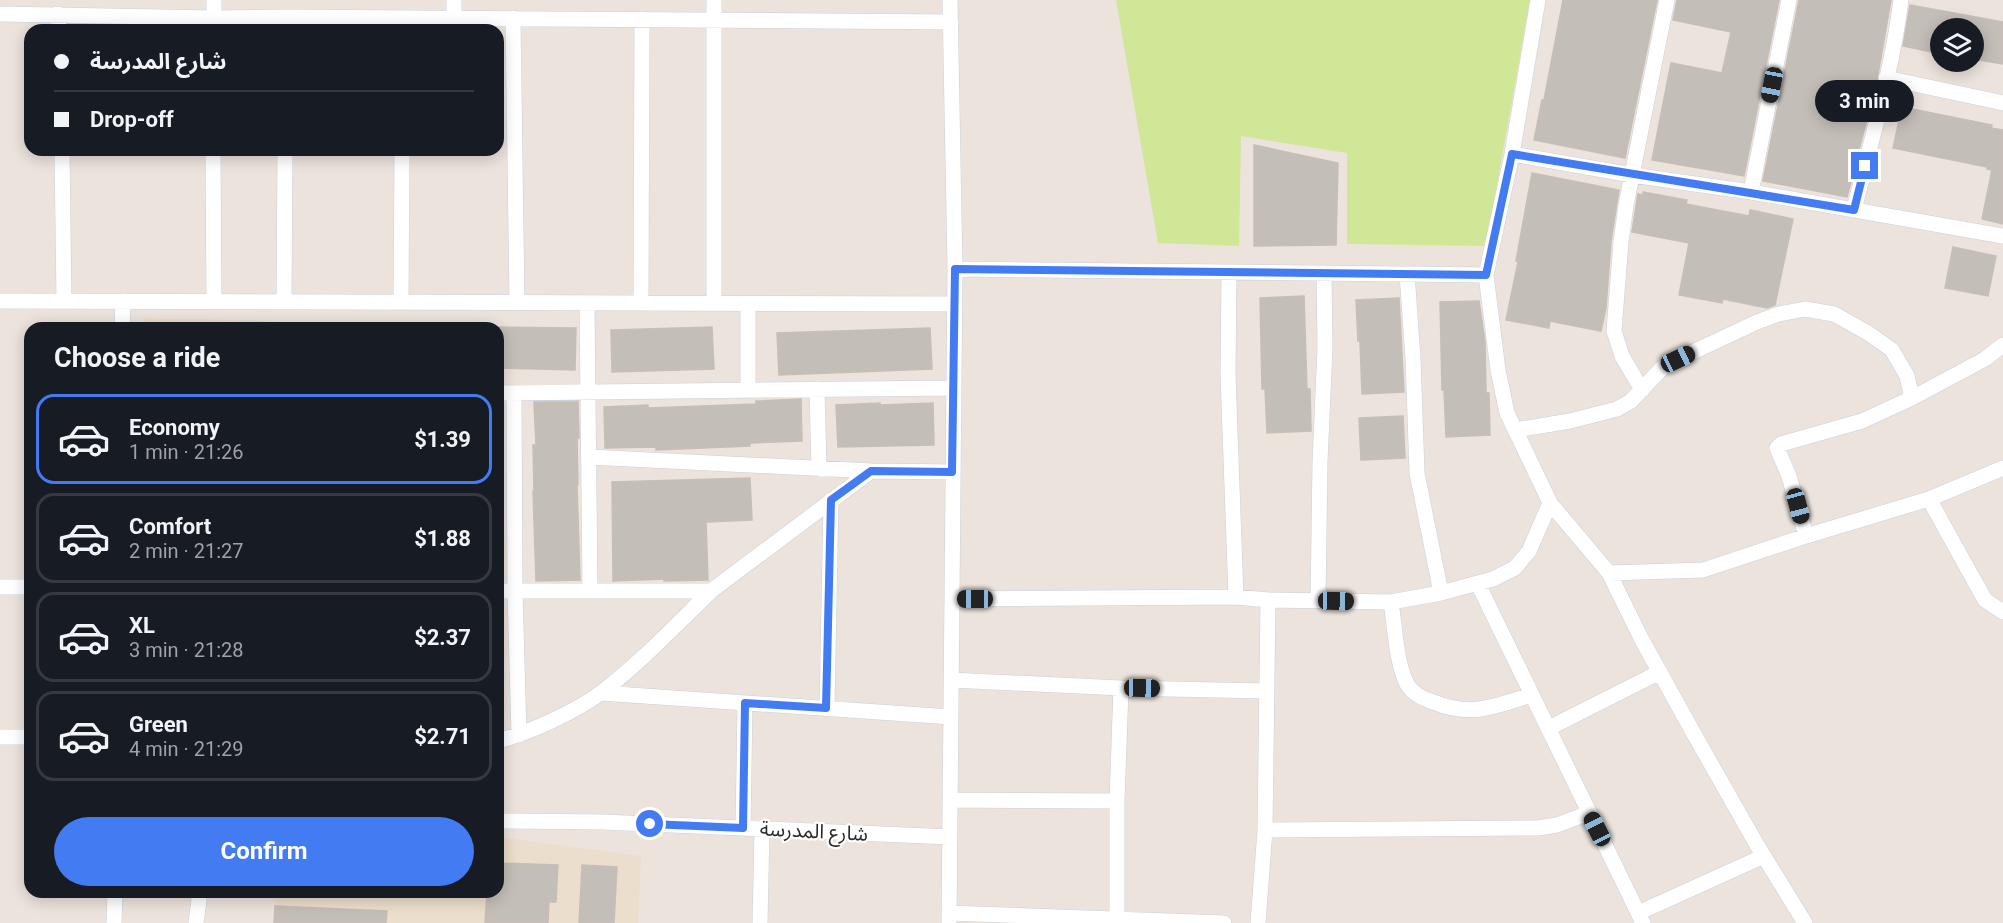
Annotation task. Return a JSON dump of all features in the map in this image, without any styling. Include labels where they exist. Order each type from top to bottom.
[{"type":"street","points":[[214,0],[214,24]]},
{"type":"street","points":[[454,0],[454,18]]},
{"type":"street","points":[[714,0],[714,303]]},
{"type":"street","points":[[950,0],[955,304],[949,918],[1117,919],[1224,923]]},
{"type":"street","points":[[1538,0],[1512,154],[1486,275],[1498,370],[1508,412],[1550,503],[1609,573],[1642,640],[1764,856],[1805,923]]},
{"type":"street","points":[[1642,390],[1622,356],[1614,331],[1621,242],[1667,0]]},
{"type":"street","points":[[1751,192],[1789,0]]},
{"type":"street","points":[[1854,210],[1898,26],[1901,0]]},
{"type":"street","points":[[0,14],[59,22],[214,24],[404,24],[454,18],[951,22]]},
{"type":"street","points":[[513,18],[517,303]]},
{"type":"street","points":[[641,303],[642,19]]},
{"type":"street","points":[[1886,78],[2003,103]]},
{"type":"street","points":[[1512,154],[1632,175],[1751,192],[2003,236]]},
{"type":"street","points":[[62,156],[64,301]]},
{"type":"street","points":[[213,156],[214,301]]},
{"type":"street","points":[[284,302],[285,156]]},
{"type":"street","points":[[401,302],[402,156]]},
{"type":"street","points":[[955,269],[1486,275]]},
{"type":"street","points":[[1229,272],[1228,375],[1236,597]]},
{"type":"street","points":[[1318,601],[1320,462],[1325,348],[1324,273]]},
{"type":"street","points":[[1407,274],[1417,473],[1441,593]]},
{"type":"street","points":[[0,301],[955,304]]},
{"type":"street","points":[[122,322],[123,301]]},
{"type":"street","points":[[588,303],[590,591]]},
{"type":"street","points":[[748,304],[748,390]]},
{"type":"street","points":[[1515,430],[1570,421],[1617,409],[1631,401],[1662,368],[1678,359],[1757,322],[1779,314],[1805,309],[1834,314],[1892,350],[1907,376],[1912,398]]},
{"type":"street","points":[[1806,536],[1789,476],[1778,448],[1781,444],[1862,421],[1912,398],[1985,359],[2003,345]]},
{"type":"street","points":[[504,393],[954,388]]},
{"type":"street","points":[[817,389],[819,469]]},
{"type":"street","points":[[514,393],[515,591],[519,735]]},
{"type":"street","points":[[589,458],[819,469],[952,472]]},
{"type":"street","points":[[1609,573],[1703,570],[1929,499],[2003,468]]},
{"type":"street","points":[[504,739],[554,720],[601,693],[711,591],[871,471]]},
{"type":"street","points":[[1929,499],[1985,600],[2003,612]]},
{"type":"street","points":[[826,708],[831,500]]},
{"type":"street","points":[[951,599],[1236,597],[1268,600],[1391,602],[1478,584],[1515,568],[1529,551],[1550,503]]},
{"type":"street","points":[[1478,584],[1640,918],[1764,856]]},
{"type":"street","points":[[0,587],[24,587]]},
{"type":"street","points":[[504,591],[711,591]]},
{"type":"street","points":[[1258,923],[1265,830],[1268,600]]},
{"type":"street","points":[[1391,602],[1402,667],[1408,686],[1420,698],[1450,709],[1475,711],[1532,695]]},
{"type":"street","points":[[1549,728],[1660,672]]},
{"type":"street","points":[[951,680],[1121,688],[1266,691]]},
{"type":"street","points":[[1117,919],[1117,801],[1121,688]]},
{"type":"street","points":[[601,693],[951,717]]},
{"type":"street","points":[[743,828],[745,703]]},
{"type":"street","points":[[0,737],[24,737]]},
{"type":"street","points":[[950,800],[1117,801]]},
{"type":"street","points":[[1265,830],[1538,828],[1557,825],[1589,813]]},
{"type":"street","name":"شارع المدرسة","points":[[504,821],[603,822],[950,837]]},
{"type":"street","points":[[760,923],[762,830]]},
{"type":"street","points":[[114,923],[115,898]]},
{"type":"street","points":[[196,923],[199,898]]},
{"type":"shaded area","points":[[144,318],[300,322],[144,322]]},
{"type":"shaded area","points":[[504,838],[641,856],[638,923],[274,923],[276,898],[504,898]]},
{"type":"green space","points":[[1116,0],[1530,0],[1486,246],[1347,244],[1347,153],[1241,136],[1239,246],[1158,243]]},
{"type":"building","points":[[1563,0],[1657,0],[1625,158],[1534,140]]},
{"type":"building","points":[[1677,0],[1779,0],[1744,176],[1652,160],[1671,63],[1722,73],[1731,32],[1673,20]]},
{"type":"building","points":[[1799,0],[1891,0],[1877,80],[1847,197],[1763,181]]},
{"type":"building","points":[[1910,5],[1981,18],[1930,18],[1930,52],[1903,46]]},
{"type":"building","points":[[1984,19],[2003,22],[2003,64],[1984,61]]},
{"type":"building","points":[[1902,107],[1992,125],[1991,128],[2003,130],[2003,224],[1982,219],[1992,170],[1987,167],[1893,148]]},
{"type":"building","points":[[1254,145],[1338,163],[1336,245],[1254,246]]},
{"type":"building","points":[[1532,173],[1619,190],[1611,241],[1606,308],[1601,331],[1550,321],[1549,328],[1506,320]]},
{"type":"building","points":[[1643,192],[1687,200],[1686,204],[1749,216],[1750,210],[1793,219],[1775,305],[1767,308],[1723,299],[1722,303],[1679,295],[1689,243],[1632,232],[1638,194],[1643,195]]},
{"type":"building","points":[[1953,247],[1996,256],[1988,296],[1945,288]]},
{"type":"building","points":[[1304,296],[1307,389],[1310,389],[1311,431],[1267,433],[1265,389],[1262,389],[1260,298]]},
{"type":"building","points":[[1399,298],[1404,392],[1362,394],[1356,300]]},
{"type":"building","points":[[1479,301],[1485,342],[1490,435],[1446,437],[1444,390],[1442,390],[1440,302]]},
{"type":"building","points":[[504,327],[576,328],[575,370],[504,368]]},
{"type":"building","points":[[712,327],[714,369],[612,372],[611,330]]},
{"type":"building","points":[[930,328],[932,369],[779,375],[777,333]]},
{"type":"building","points":[[801,399],[802,441],[656,450],[656,447],[605,448],[604,407],[648,405],[648,408],[756,404],[756,401]]},
{"type":"building","points":[[534,402],[578,402],[577,485],[580,580],[536,581],[533,491],[533,445],[536,445]]},
{"type":"building","points":[[880,403],[880,405],[933,403],[934,445],[838,447],[836,405]]},
{"type":"building","points":[[1403,416],[1405,458],[1361,460],[1359,418]]},
{"type":"building","points":[[750,478],[752,520],[706,522],[708,580],[613,581],[612,482]]},
{"type":"building","points":[[504,863],[558,865],[556,902],[549,902],[548,923],[485,923],[487,898],[504,898]]},
{"type":"building","points":[[582,865],[617,867],[614,923],[579,923]]},
{"type":"building","points":[[275,906],[387,911],[386,923],[274,923]]},
{"type":"route","points":[[650,824],[743,828],[745,703],[826,708],[831,500],[871,471],[952,472],[955,269],[1486,275],[1512,154],[1854,210],[1865,166]]}]
